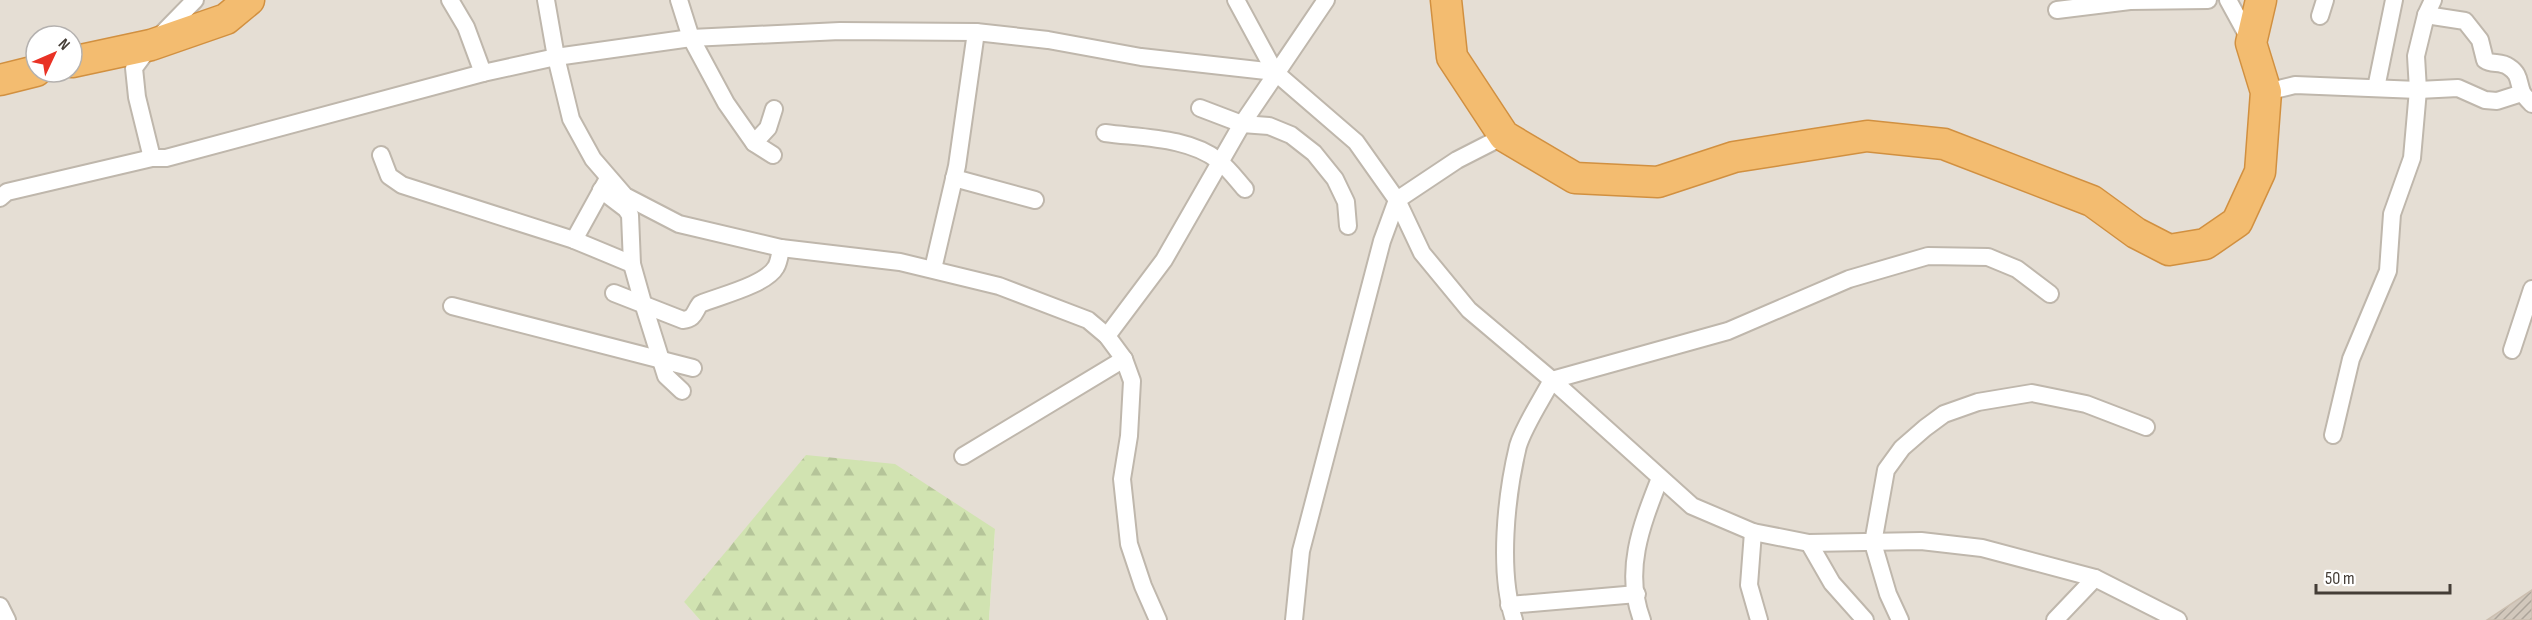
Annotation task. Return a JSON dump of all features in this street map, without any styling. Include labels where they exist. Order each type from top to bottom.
[{"type":"highway","points":[[84,59],[151,45],[226,19],[249,0]]},
{"type":"highway","points":[[1446,0],[1452,57],[1504,136],[1575,178],[1658,182],[1734,158],[1867,136],[1944,144],[2092,201],[2136,233],[2169,250],[2205,244],[2237,222],[2260,172],[2266,92],[2251,43],[2261,0]]},
{"type":"highway","points":[[0,80],[24,74]]},
{"type":"street","points":[[152,158],[137,97],[134,68],[151,45],[195,0]]},
{"type":"street","points":[[450,0],[466,27],[483,73]]},
{"type":"street","points":[[546,0],[556,57],[571,119],[605,183],[630,215],[632,264],[643,303],[666,376],[682,391]]},
{"type":"street","points":[[679,0],[691,38],[726,103],[754,143],[773,155]]},
{"type":"street","points":[[1236,0],[1275,72],[1356,142],[1397,200],[1422,253],[1469,310],[1552,380],[1692,506],[1753,532],[1809,543],[1921,541],[1982,548],[2096,578],[2178,620]]},
{"type":"street","points":[[1107,336],[1164,260],[1242,124],[1275,72],[1326,0]]},
{"type":"street","points":[[2057,10],[2130,1],[2208,0]]},
{"type":"street","points":[[2228,0],[2251,43]]},
{"type":"street","points":[[2376,88],[2394,0]]},
{"type":"street","points":[[2266,92],[2295,85],[2418,90],[2458,88],[2485,100],[2527,98],[2521,79],[2509,67],[2485,60],[2480,40],[2465,21],[2429,7],[2416,56],[2418,90],[2412,158],[2392,214],[2388,271],[2351,359],[2333,435]]},
{"type":"street","points":[[0,198],[7,192],[152,158],[166,159],[483,73],[556,57],[691,38],[840,31],[976,32],[1047,40],[1141,57],[1275,72]]},
{"type":"street","points":[[933,268],[954,178],[976,32]]},
{"type":"street","points":[[1200,108],[1242,124],[1269,126],[1291,135],[1314,153],[1338,186],[1346,202],[1348,226]]},
{"type":"street","points":[[754,143],[768,128],[774,109]]},
{"type":"street","points":[[1105,133],[1178,143],[1208,154],[1220,162],[1245,189]]},
{"type":"street","points":[[1294,620],[1301,551],[1382,241],[1397,200],[1456,160],[1504,136]]},
{"type":"street","points":[[381,155],[389,176],[402,185],[574,240],[632,264]]},
{"type":"street","points":[[954,178],[1035,200]]},
{"type":"street","points":[[574,240],[605,183]]},
{"type":"street","points":[[605,183],[679,224],[781,248],[933,268],[999,286],[1088,320],[1107,336],[1124,358],[1132,381],[1129,436],[1122,479],[1129,544],[1143,586],[1158,620]]},
{"type":"street","points":[[614,293],[682,320],[689,319],[695,315],[700,304],[767,277],[777,266],[781,248]]},
{"type":"street","points":[[1637,594],[1512,612],[1504,531],[1519,444],[1552,380],[1728,331],[1850,279],[1928,256],[1988,257],[2017,269],[2050,294]]},
{"type":"street","points":[[2512,350],[2532,289]]},
{"type":"street","points":[[452,306],[693,368]]},
{"type":"street","points":[[963,456],[1124,358]]},
{"type":"street","points":[[1899,620],[1888,594],[1873,543],[1886,470],[1902,448],[1944,414],[1978,402],[2032,393],[2086,404],[2146,427]]},
{"type":"street","points":[[1642,620],[1634,570],[1639,532],[1660,478]]},
{"type":"street","points":[[1753,532],[1749,585],[1760,620]]},
{"type":"street","points":[[1809,543],[1832,583],[1865,620]]},
{"type":"street","points":[[2055,620],[2096,578]]},
{"type":"street","points":[[0,606],[7,620]]},
{"type":"shaded area","points":[[0,0],[2532,0],[2532,620],[989,620],[995,529],[684,602],[700,620],[0,620]]},
{"type":"green space","points":[[806,455],[895,464],[995,529],[989,620],[700,620],[684,602]]},
{"type":"building","points":[[2532,590],[2532,620],[2487,620]]}]
